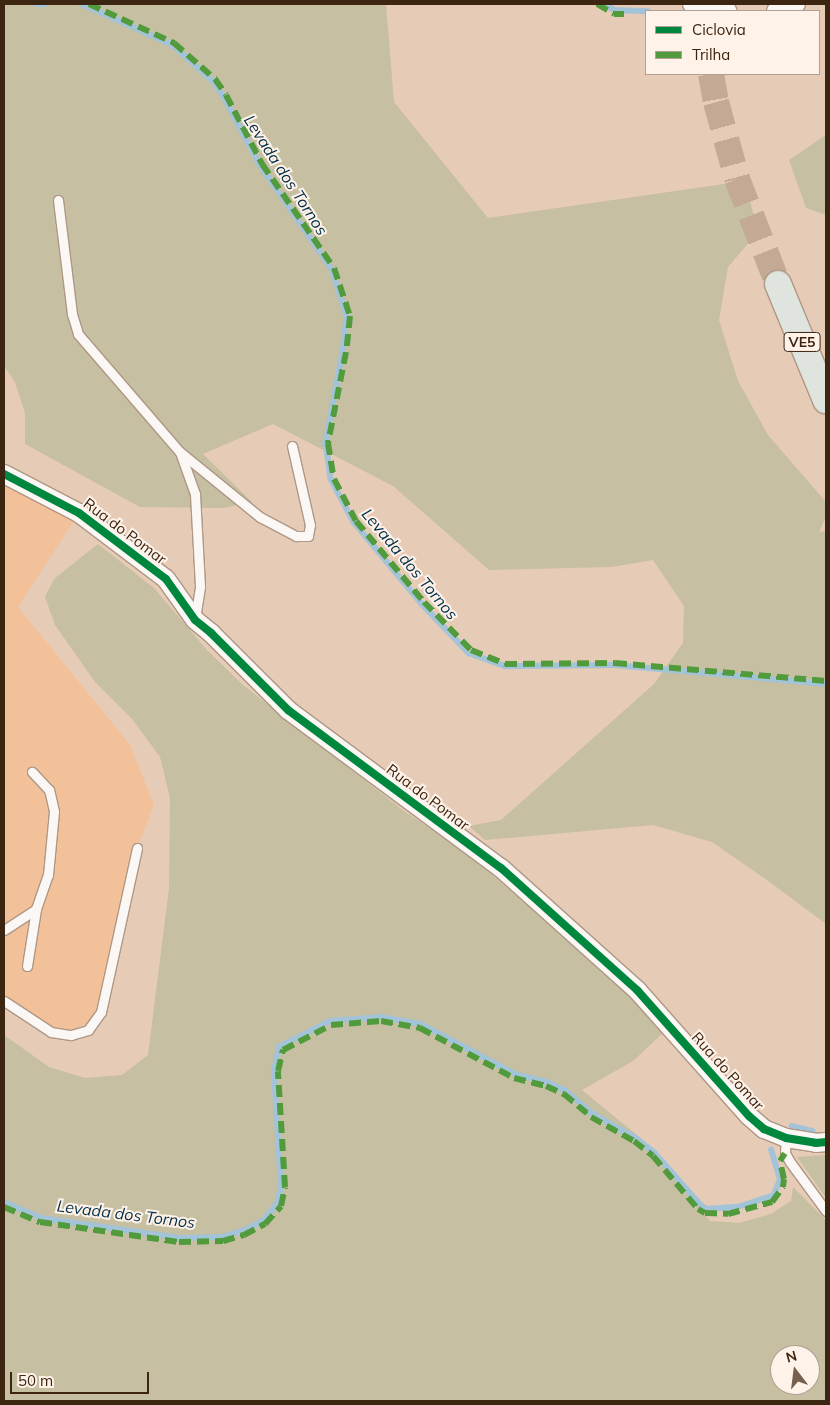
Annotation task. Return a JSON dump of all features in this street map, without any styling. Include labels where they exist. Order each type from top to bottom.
[{"type":"main road","name":"VE5","points":[[778,284],[826,400]]},
{"type":"street","points":[[692,4],[722,10]]},
{"type":"street","points":[[779,10],[796,4]]},
{"type":"street","name":"Rua do Pomar","points":[[4,474],[79,513],[166,579],[195,620],[211,633],[288,710],[501,868],[637,990],[749,1116],[764,1129],[786,1138],[816,1143],[826,1142]]},
{"type":"lane","points":[[58,200],[72,314],[78,334],[180,452],[260,517],[296,536],[308,536],[310,525],[292,446]]},
{"type":"lane","points":[[180,452],[196,494],[200,587],[195,620]]},
{"type":"lane","points":[[27,966],[36,909],[48,876],[54,811],[49,790],[32,772]]},
{"type":"lane","points":[[4,1001],[51,1032],[71,1035],[88,1030],[101,1012],[138,848]]},
{"type":"lane","points":[[4,930],[36,909]]},
{"type":"lane","points":[[786,1138],[785,1153],[826,1212]]},
{"type":"shaded area","points":[[4,4],[386,4],[394,102],[488,218],[745,181],[758,232],[728,267],[719,320],[738,381],[768,435],[826,502],[826,516],[819,532],[826,531],[826,924],[712,842],[653,825],[485,840],[469,826],[501,820],[654,684],[683,643],[684,606],[653,560],[612,567],[489,570],[393,486],[273,424],[203,454],[252,502],[223,508],[140,507],[25,444],[25,413],[15,382],[4,366]]},
{"type":"shaded area","points":[[826,135],[826,215],[806,208],[789,160]]},
{"type":"shaded area","points":[[4,474],[79,513],[18,607],[130,745],[154,805],[137,848],[101,1012],[88,1030],[51,1032],[4,1001]]},
{"type":"shaded area","points":[[98,544],[154,588],[207,650],[243,685],[404,811],[467,853],[629,993],[664,1032],[633,1061],[582,1090],[643,1140],[710,1221],[739,1223],[771,1214],[791,1201],[793,1187],[826,1221],[826,1401],[4,1401],[4,1035],[49,1067],[85,1078],[122,1075],[148,1055],[169,888],[170,798],[160,757],[133,720],[95,682],[55,625],[45,597],[54,579]]},
{"type":"shaded area","points":[[826,1155],[826,1198],[797,1157]]},
{"type":"waterway","name":"Levada dos Tornos","points":[[36,4],[45,4]]},
{"type":"waterway","name":"Levada dos Tornos","points":[[82,4],[173,45],[213,81],[224,97],[260,165],[332,269],[347,316],[343,352],[326,443],[331,479],[354,522],[422,604],[469,653],[505,666],[615,665],[826,684]]},
{"type":"waterway","name":"Levada dos Tornos","points":[[604,4],[615,10],[645,11]]},
{"type":"waterway","name":"Levada dos Tornos","points":[[4,1202],[41,1218],[180,1238],[223,1237],[243,1231],[263,1221],[277,1204],[281,1187],[274,1071],[279,1047],[330,1021],[381,1017],[421,1024],[515,1074],[547,1082],[566,1091],[593,1114],[636,1138],[655,1153],[701,1205],[707,1209],[738,1207],[774,1195],[780,1179],[771,1150]]},
{"type":"waterway","name":"Levada dos Tornos","points":[[792,1126],[812,1131]]},
{"type":"tunnel","points":[[711,75],[716,102],[737,179],[778,284]]},
{"type":"marked path","points":[[89,4],[174,43],[215,79],[226,95],[262,164],[334,268],[350,316],[346,352],[328,443],[334,479],[356,521],[424,602],[471,650],[505,664],[615,663],[826,681]]},
{"type":"marked path","points":[[597,4],[614,14],[624,14]]},
{"type":"marked path","points":[[4,1207],[40,1222],[179,1242],[223,1241],[244,1235],[265,1224],[281,1206],[285,1187],[278,1071],[283,1050],[331,1025],[381,1021],[420,1028],[514,1078],[546,1086],[564,1094],[591,1117],[634,1141],[653,1156],[698,1209],[705,1213],[728,1214],[772,1202],[783,1187],[784,1179],[780,1161],[785,1153]]},
{"type":"cycle path","points":[[4,474],[79,513],[166,579],[195,620],[211,633],[288,710],[501,868],[637,990],[749,1116],[764,1129],[786,1138],[816,1143],[826,1142]]}]
